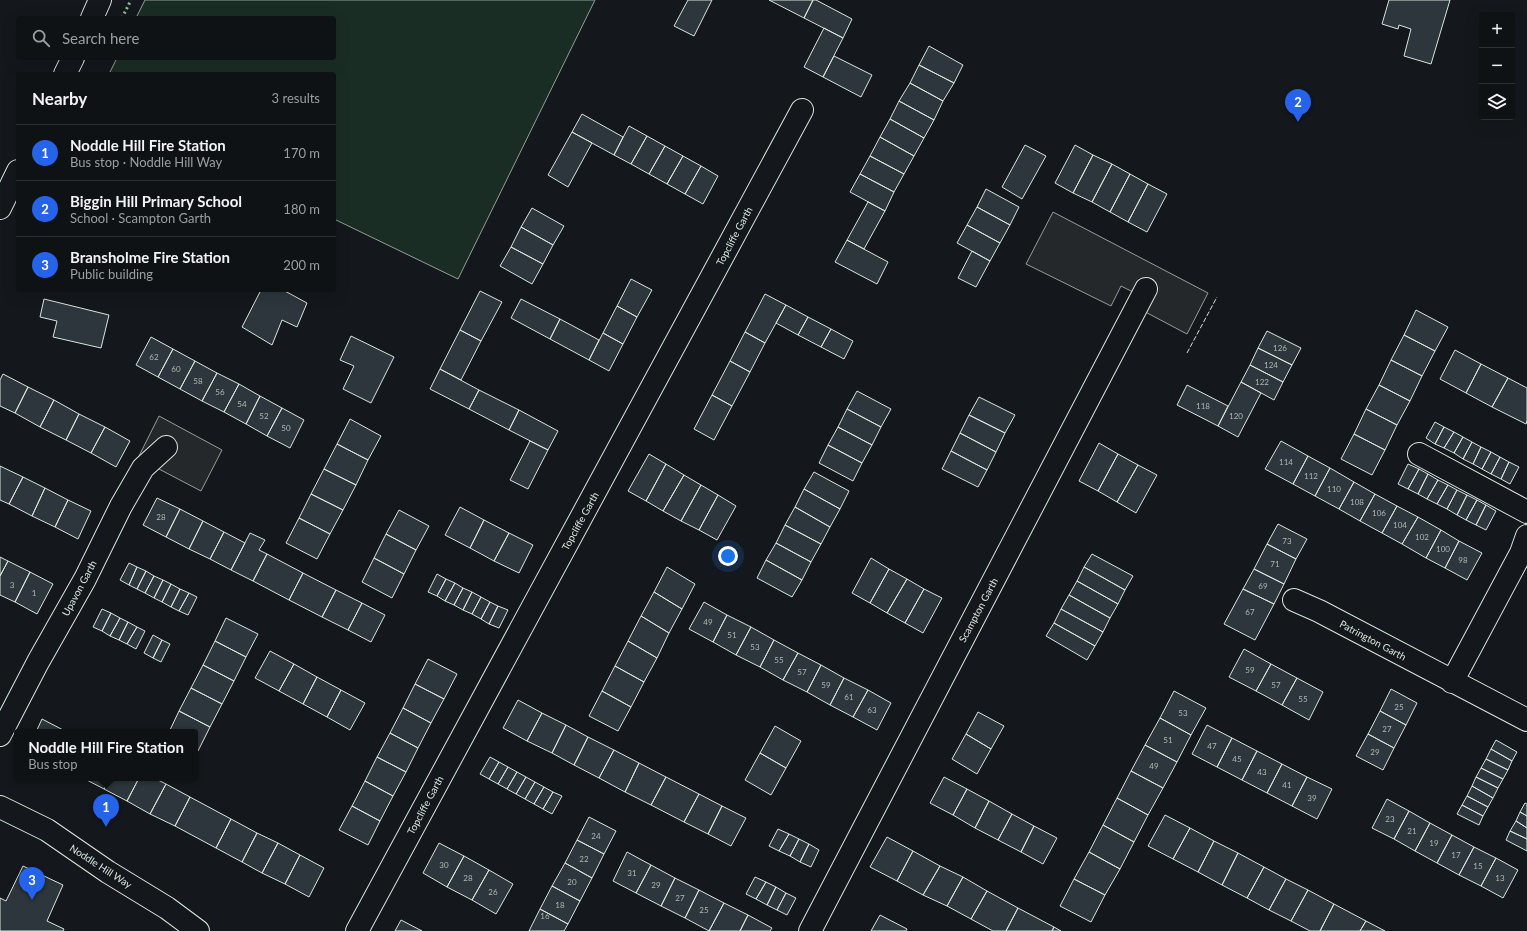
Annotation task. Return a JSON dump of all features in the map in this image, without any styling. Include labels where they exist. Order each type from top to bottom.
[{"type":"street","points":[[93,16],[100,0]]},
{"type":"street","points":[[66,72],[72,60]]},
{"type":"street","name":"Topcliffe Garth","points":[[357,931],[802,110]]},
{"type":"street","points":[[3,196],[16,174]]},
{"type":"street","name":"Scampton Garth","points":[[810,931],[1146,289]]},
{"type":"street","name":"Upavon Garth","points":[[0,735],[38,662],[85,579],[121,506],[143,468],[166,447]]},
{"type":"street","points":[[1419,454],[1527,512]]},
{"type":"street","points":[[1452,682],[1521,553],[1527,536]]},
{"type":"street","name":"Patrington Garth","points":[[1294,600],[1319,611],[1527,720]]},
{"type":"street","name":"Noddle Hill Way","points":[[0,807],[47,830],[108,872],[168,908],[198,931]]},
{"type":"green space","points":[[145,0],[595,0],[458,279],[336,220],[336,72],[110,72],[116,60],[336,60],[336,16],[137,16]]},
{"type":"shaded area","points":[[1053,212],[1208,293],[1187,334],[1136,307],[1133,292],[1121,286],[1111,306],[1026,264]]},
{"type":"shaded area","points":[[159,416],[222,450],[201,491],[138,458]]},
{"type":"building","points":[[688,0],[712,0],[694,36],[674,26]]},
{"type":"building","points":[[769,0],[813,0],[804,18]]},
{"type":"building","points":[[813,0],[816,0],[852,19],[843,38],[804,18]]},
{"type":"building","points":[[1389,0],[1450,0],[1431,64],[1404,56],[1411,29],[1399,25],[1398,29],[1382,24]]},
{"type":"building","points":[[824,28],[843,38],[823,77],[804,67]]},
{"type":"building","points":[[929,46],[963,65],[954,83],[919,65]]},
{"type":"building","points":[[834,56],[872,75],[861,97],[823,77]]},
{"type":"building","points":[[919,65],[954,83],[943,101],[910,83]]},
{"type":"building","points":[[910,83],[943,101],[934,120],[899,101]]},
{"type":"building","points":[[899,101],[934,120],[924,138],[890,119]]},
{"type":"building","points":[[582,114],[623,137],[614,155],[572,132]]},
{"type":"building","points":[[890,119],[924,138],[914,156],[880,137]]},
{"type":"building","points":[[629,126],[647,136],[631,164],[614,155]]},
{"type":"building","points":[[572,132],[592,143],[568,187],[548,175]]},
{"type":"building","points":[[647,136],[665,146],[649,174],[631,164]]},
{"type":"building","points":[[880,137],[914,156],[904,174],[870,156]]},
{"type":"building","points":[[1025,145],[1046,156],[1022,199],[1002,187]]},
{"type":"building","points":[[1075,145],[1093,155],[1073,193],[1055,183]]},
{"type":"building","points":[[665,146],[683,156],[667,184],[649,174]]},
{"type":"building","points":[[1093,155],[1112,164],[1092,202],[1073,193]]},
{"type":"building","points":[[683,156],[701,166],[685,194],[667,184]]},
{"type":"building","points":[[870,156],[904,174],[894,192],[860,174]]},
{"type":"building","points":[[1112,164],[1130,174],[1110,212],[1092,202]]},
{"type":"building","points":[[701,166],[718,176],[703,204],[685,194]]},
{"type":"building","points":[[860,174],[894,192],[885,211],[850,192]]},
{"type":"building","points":[[1130,174],[1148,184],[1128,222],[1110,212]]},
{"type":"building","points":[[1148,184],[1167,194],[1147,232],[1128,222]]},
{"type":"building","points":[[986,189],[1019,207],[1010,225],[977,207]]},
{"type":"building","points":[[868,202],[885,211],[864,249],[847,240]]},
{"type":"building","points":[[977,207],[1010,225],[1000,243],[967,225]]},
{"type":"building","points":[[532,208],[564,226],[553,245],[521,227]]},
{"type":"building","points":[[967,225],[1000,243],[990,261],[957,243]]},
{"type":"building","points":[[521,227],[553,245],[543,264],[511,247]]},
{"type":"building","points":[[847,240],[888,262],[877,284],[835,262]]},
{"type":"building","points":[[511,247],[543,264],[532,284],[500,266]]},
{"type":"building","points":[[972,251],[990,261],[976,287],[958,278]]},
{"type":"building","points":[[631,279],[652,290],[637,317],[617,306]]},
{"type":"building","points":[[480,291],[502,302],[481,341],[460,330]]},
{"type":"building","points":[[260,292],[287,292],[307,303],[297,327],[282,320],[272,345],[242,327]]},
{"type":"building","points":[[765,294],[786,305],[765,343],[745,332]]},
{"type":"building","points":[[44,299],[109,315],[101,348],[53,337],[57,321],[40,317]]},
{"type":"building","points":[[521,299],[560,319],[550,339],[511,318]]},
{"type":"building","points":[[786,305],[808,317],[798,335],[776,323]]},
{"type":"building","points":[[617,306],[637,317],[623,344],[603,333]]},
{"type":"building","points":[[1416,310],[1448,327],[1435,351],[1404,335]]},
{"type":"building","points":[[808,317],[831,329],[821,347],[798,335]]},
{"type":"building","points":[[560,319],[599,340],[589,360],[550,339]]},
{"type":"building","points":[[831,329],[853,341],[844,359],[821,347]]},
{"type":"building","points":[[460,330],[481,341],[461,380],[440,369]]},
{"type":"building","points":[[1267,331],[1301,348],[1292,365],[1258,348]]},
{"type":"building","points":[[745,332],[765,343],[750,372],[730,361]]},
{"type":"building","points":[[603,333],[623,344],[609,371],[589,360]]},
{"type":"building","points":[[1404,335],[1435,351],[1422,376],[1391,360]]},
{"type":"building","points":[[351,336],[394,357],[371,403],[343,389],[354,366],[340,360]]},
{"type":"building","points":[[151,337],[173,349],[158,377],[136,365]]},
{"type":"building","points":[[1258,348],[1292,365],[1283,382],[1250,365]]},
{"type":"building","points":[[173,349],[195,361],[180,389],[158,377]]},
{"type":"building","points":[[1455,350],[1481,364],[1466,393],[1440,379]]},
{"type":"building","points":[[1391,360],[1422,376],[1410,401],[1379,385]]},
{"type":"building","points":[[195,361],[217,373],[202,401],[180,389]]},
{"type":"building","points":[[730,361],[750,372],[732,406],[712,395]]},
{"type":"building","points":[[1481,364],[1508,378],[1492,407],[1466,393]]},
{"type":"building","points":[[1250,365],[1283,382],[1274,400],[1241,382]]},
{"type":"building","points":[[440,369],[479,390],[469,409],[430,389]]},
{"type":"building","points":[[217,373],[239,384],[224,412],[202,401]]},
{"type":"building","points":[[3,374],[28,387],[15,413],[0,406],[0,380]]},
{"type":"building","points":[[1508,378],[1527,388],[1526,424],[1492,407]]},
{"type":"building","points":[[1241,382],[1261,393],[1238,437],[1218,426]]},
{"type":"building","points":[[239,384],[260,396],[246,424],[224,412]]},
{"type":"building","points":[[1187,385],[1228,406],[1218,426],[1177,405]]},
{"type":"building","points":[[1379,385],[1410,401],[1397,425],[1366,409]]},
{"type":"building","points":[[28,387],[54,400],[40,427],[15,413]]},
{"type":"building","points":[[479,390],[519,410],[509,430],[469,409]]},
{"type":"building","points":[[857,391],[891,409],[881,427],[847,409]]},
{"type":"building","points":[[712,395],[732,406],[714,440],[694,429]]},
{"type":"building","points":[[260,396],[282,408],[267,436],[246,424]]},
{"type":"building","points":[[979,397],[1015,415],[1005,433],[969,415]]},
{"type":"building","points":[[54,400],[79,414],[66,440],[40,427]]},
{"type":"building","points":[[282,408],[304,420],[290,448],[267,436]]},
{"type":"building","points":[[847,409],[881,427],[872,445],[838,427]]},
{"type":"building","points":[[1366,409],[1397,425],[1385,450],[1354,434]]},
{"type":"building","points":[[519,410],[558,431],[548,450],[509,430]]},
{"type":"building","points":[[79,414],[105,427],[91,453],[66,440]]},
{"type":"building","points":[[969,415],[1005,433],[996,452],[960,433]]},
{"type":"building","points":[[350,419],[381,436],[368,460],[337,444]]},
{"type":"building","points":[[1435,422],[1444,427],[1435,444],[1426,438]]},
{"type":"building","points":[[105,427],[130,441],[116,467],[91,453]]},
{"type":"building","points":[[838,427],[872,445],[862,463],[828,445]]},
{"type":"building","points":[[1444,427],[1454,432],[1444,448],[1435,444]]},
{"type":"building","points":[[1454,432],[1463,437],[1454,453],[1444,448]]},
{"type":"building","points":[[960,433],[996,452],[987,470],[951,451]]},
{"type":"building","points":[[1354,434],[1385,450],[1372,475],[1341,459]]},
{"type":"building","points":[[1463,437],[1472,442],[1463,459],[1454,453]]},
{"type":"building","points":[[530,441],[548,450],[528,489],[510,480]]},
{"type":"building","points":[[1281,441],[1308,456],[1293,484],[1265,469]]},
{"type":"building","points":[[1472,442],[1481,447],[1473,464],[1463,459]]},
{"type":"building","points":[[1099,443],[1118,454],[1098,491],[1079,481]]},
{"type":"building","points":[[337,444],[368,460],[356,485],[324,469]]},
{"type":"building","points":[[828,445],[862,463],[853,481],[819,463]]},
{"type":"building","points":[[1481,447],[1491,452],[1482,469],[1473,464]]},
{"type":"building","points":[[951,451],[987,470],[978,487],[942,469]]},
{"type":"building","points":[[1491,452],[1500,457],[1491,474],[1482,469]]},
{"type":"building","points":[[649,454],[666,464],[646,501],[628,491]]},
{"type":"building","points":[[1118,454],[1138,465],[1117,502],[1098,491]]},
{"type":"building","points":[[1308,456],[1330,468],[1315,496],[1293,484]]},
{"type":"building","points":[[1500,457],[1509,462],[1501,479],[1491,474]]},
{"type":"building","points":[[1509,462],[1519,467],[1510,484],[1501,479]]},
{"type":"building","points":[[666,464],[684,475],[663,511],[646,501]]},
{"type":"building","points":[[1408,464],[1419,469],[1408,489],[1398,484]]},
{"type":"building","points":[[1138,465],[1157,475],[1136,513],[1117,502]]},
{"type":"building","points":[[0,466],[23,477],[9,504],[0,500]]},
{"type":"building","points":[[1330,468],[1354,482],[1339,509],[1315,496]]},
{"type":"building","points":[[324,469],[356,485],[343,510],[311,494]]},
{"type":"building","points":[[1419,469],[1428,474],[1418,494],[1408,489]]},
{"type":"building","points":[[814,472],[849,491],[840,509],[804,489]]},
{"type":"building","points":[[1428,474],[1438,480],[1427,499],[1418,494]]},
{"type":"building","points":[[684,475],[701,485],[681,521],[663,511]]},
{"type":"building","points":[[23,477],[45,488],[32,516],[9,504]]},
{"type":"building","points":[[1438,480],[1448,485],[1437,504],[1427,499]]},
{"type":"building","points":[[1354,482],[1375,494],[1360,521],[1339,509]]},
{"type":"building","points":[[701,485],[718,495],[699,530],[681,521]]},
{"type":"building","points":[[1448,485],[1457,490],[1447,509],[1437,504]]},
{"type":"building","points":[[45,488],[68,500],[55,527],[32,516]]},
{"type":"building","points":[[804,489],[840,509],[830,527],[795,507]]},
{"type":"building","points":[[1457,490],[1467,495],[1457,515],[1447,509]]},
{"type":"building","points":[[311,494],[343,510],[330,534],[299,518]]},
{"type":"building","points":[[1375,494],[1397,506],[1382,533],[1360,521]]},
{"type":"building","points":[[718,495],[736,506],[717,540],[699,530]]},
{"type":"building","points":[[1467,495],[1477,500],[1466,520],[1457,515]]},
{"type":"building","points":[[157,498],[180,509],[166,537],[143,525]]},
{"type":"building","points":[[68,500],[91,511],[78,539],[55,527]]},
{"type":"building","points":[[1477,500],[1486,505],[1476,525],[1466,520]]},
{"type":"building","points":[[1486,505],[1496,511],[1486,530],[1476,525]]},
{"type":"building","points":[[1397,506],[1418,517],[1402,544],[1382,533]]},
{"type":"building","points":[[460,507],[484,520],[470,548],[445,535]]},
{"type":"building","points":[[795,507],[830,527],[821,544],[785,525]]},
{"type":"building","points":[[180,509],[203,521],[189,549],[166,537]]},
{"type":"building","points":[[399,510],[429,526],[416,550],[386,534]]},
{"type":"building","points":[[1418,517],[1441,530],[1426,558],[1402,544]]},
{"type":"building","points":[[299,518],[330,534],[317,559],[286,543]]},
{"type":"building","points":[[484,520],[509,533],[494,561],[470,548]]},
{"type":"building","points":[[203,521],[224,532],[210,559],[189,549]]},
{"type":"building","points":[[1278,524],[1307,539],[1296,559],[1267,544]]},
{"type":"building","points":[[785,525],[821,544],[811,562],[776,543]]},
{"type":"building","points":[[1441,530],[1459,541],[1445,568],[1426,558]]},
{"type":"building","points":[[224,532],[245,543],[231,570],[210,559]]},
{"type":"building","points":[[250,533],[265,540],[259,550],[267,554],[253,581],[231,570]]},
{"type":"building","points":[[509,533],[533,545],[519,573],[494,561]]},
{"type":"building","points":[[386,534],[416,550],[404,574],[374,558]]},
{"type":"building","points":[[1459,541],[1482,553],[1467,580],[1445,568]]},
{"type":"building","points":[[776,543],[811,562],[802,580],[766,560]]},
{"type":"building","points":[[1267,544],[1296,559],[1284,584],[1254,569]]},
{"type":"building","points":[[267,554],[303,573],[289,600],[253,581]]},
{"type":"building","points":[[1092,554],[1133,576],[1125,590],[1084,567]]},
{"type":"building","points":[[0,557],[8,561],[0,576]]},
{"type":"building","points":[[374,558],[404,574],[392,598],[362,582]]},
{"type":"building","points":[[871,558],[889,569],[870,603],[852,593]]},
{"type":"building","points":[[766,560],[802,580],[792,597],[757,578]]},
{"type":"building","points":[[8,561],[30,572],[15,602],[0,595],[0,576]]},
{"type":"building","points":[[129,563],[137,567],[129,585],[120,580]]},
{"type":"building","points":[[137,567],[146,571],[137,589],[129,585]]},
{"type":"building","points":[[667,567],[695,584],[682,609],[654,592]]},
{"type":"building","points":[[1084,567],[1125,590],[1118,604],[1077,581]]},
{"type":"building","points":[[889,569],[907,579],[887,613],[870,603]]},
{"type":"building","points":[[1254,569],[1284,584],[1274,604],[1243,589]]},
{"type":"building","points":[[146,571],[154,576],[145,593],[137,589]]},
{"type":"building","points":[[30,572],[53,584],[37,614],[15,602]]},
{"type":"building","points":[[303,573],[336,590],[322,617],[289,600]]},
{"type":"building","points":[[437,574],[446,579],[437,596],[428,592]]},
{"type":"building","points":[[154,576],[163,580],[154,598],[145,593]]},
{"type":"building","points":[[446,579],[455,583],[445,601],[437,596]]},
{"type":"building","points":[[907,579],[924,589],[905,623],[887,613]]},
{"type":"building","points":[[163,580],[171,584],[162,602],[154,598]]},
{"type":"building","points":[[1077,581],[1118,604],[1110,618],[1069,595]]},
{"type":"building","points":[[455,583],[463,588],[454,605],[445,601]]},
{"type":"building","points":[[171,584],[180,589],[171,607],[162,602]]},
{"type":"building","points":[[463,588],[472,592],[463,610],[454,605]]},
{"type":"building","points":[[180,589],[189,593],[179,611],[171,607]]},
{"type":"building","points":[[924,589],[942,598],[923,633],[905,623]]},
{"type":"building","points":[[1243,589],[1274,604],[1255,640],[1224,624]]},
{"type":"building","points":[[336,590],[362,603],[348,630],[322,617]]},
{"type":"building","points":[[472,592],[481,597],[472,614],[463,610]]},
{"type":"building","points":[[654,592],[682,609],[669,633],[641,616]]},
{"type":"building","points":[[189,593],[197,597],[188,615],[179,611]]},
{"type":"building","points":[[1069,595],[1110,618],[1103,632],[1061,609]]},
{"type":"building","points":[[481,597],[490,602],[481,619],[472,614]]},
{"type":"building","points":[[490,602],[498,606],[489,624],[481,619]]},
{"type":"building","points":[[704,602],[727,615],[713,642],[689,629]]},
{"type":"building","points":[[362,603],[385,615],[371,642],[348,630]]},
{"type":"building","points":[[498,606],[508,610],[499,628],[489,624]]},
{"type":"building","points":[[102,609],[111,613],[102,631],[93,627]]},
{"type":"building","points":[[1061,609],[1103,632],[1095,646],[1054,623]]},
{"type":"building","points":[[111,613],[120,618],[110,636],[102,631]]},
{"type":"building","points":[[727,615],[751,627],[736,655],[713,642]]},
{"type":"building","points":[[641,616],[669,633],[657,658],[628,641]]},
{"type":"building","points":[[120,618],[128,622],[119,640],[110,636]]},
{"type":"building","points":[[226,618],[258,634],[246,657],[215,641]]},
{"type":"building","points":[[128,622],[137,627],[127,644],[119,640]]},
{"type":"building","points":[[1054,623],[1095,646],[1087,660],[1046,636]]},
{"type":"building","points":[[137,627],[145,631],[136,649],[127,644]]},
{"type":"building","points":[[751,627],[774,640],[760,667],[736,655]]},
{"type":"building","points":[[153,635],[162,640],[153,658],[144,653]]},
{"type":"building","points":[[162,640],[170,644],[161,662],[153,658]]},
{"type":"building","points":[[774,640],[798,653],[783,680],[760,667]]},
{"type":"building","points":[[215,641],[246,657],[234,681],[203,665]]},
{"type":"building","points":[[628,641],[657,658],[644,682],[615,666]]},
{"type":"building","points":[[1244,649],[1271,664],[1256,691],[1229,677]]},
{"type":"building","points":[[270,651],[294,664],[279,691],[255,678]]},
{"type":"building","points":[[798,653],[821,665],[807,692],[783,680]]},
{"type":"building","points":[[428,659],[457,674],[444,699],[415,684]]},
{"type":"building","points":[[294,664],[317,677],[303,704],[279,691]]},
{"type":"building","points":[[1271,664],[1297,678],[1282,705],[1256,691]]},
{"type":"building","points":[[203,665],[234,681],[222,704],[191,688]]},
{"type":"building","points":[[821,665],[844,678],[830,705],[807,692]]},
{"type":"building","points":[[615,666],[644,682],[631,707],[602,691]]},
{"type":"building","points":[[317,677],[341,690],[327,717],[303,704]]},
{"type":"building","points":[[844,678],[868,690],[853,717],[830,705]]},
{"type":"building","points":[[1297,678],[1323,692],[1309,720],[1282,705]]},
{"type":"building","points":[[415,684],[444,699],[431,723],[403,708]]},
{"type":"building","points":[[191,688],[222,704],[210,727],[179,711]]},
{"type":"building","points":[[1391,689],[1417,703],[1406,725],[1380,711]]},
{"type":"building","points":[[341,690],[365,703],[350,730],[327,717]]},
{"type":"building","points":[[868,690],[891,703],[877,730],[853,717]]},
{"type":"building","points":[[602,691],[631,707],[618,731],[589,716]]},
{"type":"building","points":[[1174,691],[1206,708],[1191,735],[1160,718]]},
{"type":"building","points":[[518,700],[542,713],[527,741],[503,728]]},
{"type":"building","points":[[403,708],[431,723],[418,748],[390,733]]},
{"type":"building","points":[[179,711],[210,727],[198,751],[198,729],[170,729]]},
{"type":"building","points":[[1380,711],[1406,725],[1394,748],[1368,734]]},
{"type":"building","points":[[978,712],[1004,726],[991,749],[966,734]]},
{"type":"building","points":[[542,713],[566,725],[552,753],[527,741]]},
{"type":"building","points":[[1160,718],[1191,735],[1177,762],[1145,745]]},
{"type":"building","points":[[42,719],[61,729],[37,729]]},
{"type":"building","points":[[566,725],[588,737],[574,765],[552,753]]},
{"type":"building","points":[[1207,725],[1232,738],[1217,767],[1192,754]]},
{"type":"building","points":[[775,726],[801,741],[786,768],[760,753]]},
{"type":"building","points":[[390,733],[418,748],[406,772],[377,757]]},
{"type":"building","points":[[966,734],[991,749],[977,774],[952,759]]},
{"type":"building","points":[[1368,734],[1394,748],[1383,770],[1356,756]]},
{"type":"building","points":[[588,737],[614,750],[599,778],[574,765]]},
{"type":"building","points":[[1232,738],[1257,751],[1242,780],[1217,767]]},
{"type":"building","points":[[1496,740],[1517,752],[1512,761],[1491,749]]},
{"type":"building","points":[[1145,745],[1177,762],[1163,788],[1131,771]]},
{"type":"building","points":[[1491,749],[1512,761],[1508,770],[1486,759]]},
{"type":"building","points":[[614,750],[639,763],[625,792],[599,778]]},
{"type":"building","points":[[1257,751],[1282,764],[1267,793],[1242,780]]},
{"type":"building","points":[[760,753],[786,768],[771,795],[745,780]]},
{"type":"building","points":[[377,757],[406,772],[393,796],[365,781]]},
{"type":"building","points":[[490,757],[499,762],[489,779],[480,774]]},
{"type":"building","points":[[1486,759],[1508,770],[1503,779],[1481,768]]},
{"type":"building","points":[[499,762],[508,767],[498,784],[489,779]]},
{"type":"building","points":[[639,763],[666,777],[651,805],[625,792]]},
{"type":"building","points":[[1282,764],[1307,777],[1292,806],[1267,793]]},
{"type":"building","points":[[508,767],[517,772],[507,789],[498,784]]},
{"type":"building","points":[[1481,768],[1503,779],[1498,788],[1476,777]]},
{"type":"building","points":[[1131,771],[1163,788],[1148,815],[1117,798]]},
{"type":"building","points":[[517,772],[526,777],[516,794],[507,789]]},
{"type":"building","points":[[526,777],[535,782],[525,799],[516,794]]},
{"type":"building","points":[[666,777],[699,794],[684,822],[651,805]]},
{"type":"building","points":[[944,777],[967,789],[953,815],[930,803]]},
{"type":"building","points":[[1307,777],[1332,789],[1317,819],[1292,806]]},
{"type":"building","points":[[1476,777],[1498,788],[1493,798],[1472,786]]},
{"type":"building","points":[[89,781],[108,781],[104,789]]},
{"type":"building","points":[[108,781],[137,781],[127,801],[104,789]]},
{"type":"building","points":[[137,781],[160,781],[166,784],[150,814],[127,801]]},
{"type":"building","points":[[365,781],[393,796],[380,821],[352,806]]},
{"type":"building","points":[[535,782],[544,787],[534,804],[525,799]]},
{"type":"building","points":[[166,784],[190,797],[175,826],[150,814]]},
{"type":"building","points":[[1472,786],[1493,798],[1488,807],[1467,796]]},
{"type":"building","points":[[544,787],[553,792],[543,809],[534,804]]},
{"type":"building","points":[[967,789],[989,801],[975,828],[953,815]]},
{"type":"building","points":[[553,792],[562,796],[552,814],[543,809]]},
{"type":"building","points":[[699,794],[722,806],[708,834],[684,822]]},
{"type":"building","points":[[1467,796],[1488,807],[1483,816],[1462,805]]},
{"type":"building","points":[[190,797],[231,819],[216,848],[175,826]]},
{"type":"building","points":[[1117,798],[1148,815],[1134,842],[1103,825]]},
{"type":"building","points":[[1387,799],[1409,811],[1394,839],[1372,828]]},
{"type":"building","points":[[989,801],[1012,814],[998,840],[975,828]]},
{"type":"building","points":[[1525,803],[1527,804],[1527,816],[1520,812]]},
{"type":"building","points":[[1462,805],[1483,816],[1479,825],[1457,814]]},
{"type":"building","points":[[352,806],[380,821],[368,845],[339,830]]},
{"type":"building","points":[[722,806],[746,818],[731,846],[708,834]]},
{"type":"building","points":[[1409,811],[1430,823],[1415,851],[1394,839]]},
{"type":"building","points":[[1520,812],[1527,816],[1527,828],[1516,821]]},
{"type":"building","points":[[1012,814],[1034,826],[1021,852],[998,840]]},
{"type":"building","points":[[1165,815],[1190,828],[1173,859],[1148,846]]},
{"type":"building","points":[[589,817],[616,831],[604,854],[577,840]]},
{"type":"building","points":[[231,819],[257,833],[242,862],[216,848]]},
{"type":"building","points":[[1516,821],[1527,828],[1527,839],[1510,831]]},
{"type":"building","points":[[1430,823],[1452,835],[1437,863],[1415,851]]},
{"type":"building","points":[[1103,825],[1134,842],[1120,869],[1089,852]]},
{"type":"building","points":[[1034,826],[1057,838],[1043,864],[1021,852]]},
{"type":"building","points":[[1190,828],[1214,841],[1198,872],[1173,859]]},
{"type":"building","points":[[778,829],[789,834],[779,851],[769,846]]},
{"type":"building","points":[[1510,831],[1527,839],[1527,851],[1506,840]]},
{"type":"building","points":[[257,833],[278,843],[262,873],[242,862]]},
{"type":"building","points":[[789,834],[799,839],[790,856],[779,851]]},
{"type":"building","points":[[1452,835],[1474,847],[1459,875],[1437,863]]},
{"type":"building","points":[[887,837],[913,851],[897,881],[870,867]]},
{"type":"building","points":[[799,839],[809,844],[800,862],[790,856]]},
{"type":"building","points":[[577,840],[604,854],[592,878],[565,863]]},
{"type":"building","points":[[1214,841],[1238,853],[1222,885],[1198,872]]},
{"type":"building","points":[[278,843],[300,855],[285,884],[262,873]]},
{"type":"building","points":[[439,843],[464,856],[447,887],[423,873]]},
{"type":"building","points":[[809,844],[819,850],[811,867],[800,862]]},
{"type":"building","points":[[1474,847],[1496,858],[1481,886],[1459,875]]},
{"type":"building","points":[[913,851],[940,866],[923,895],[897,881]]},
{"type":"building","points":[[627,852],[651,865],[636,893],[613,881]]},
{"type":"building","points":[[1089,852],[1120,869],[1105,895],[1074,879]]},
{"type":"building","points":[[1238,853],[1264,867],[1247,898],[1222,885]]},
{"type":"building","points":[[300,855],[324,868],[309,897],[285,884]]},
{"type":"building","points":[[464,856],[489,870],[472,900],[447,887]]},
{"type":"building","points":[[1496,858],[1518,870],[1503,898],[1481,886]]},
{"type":"building","points":[[565,863],[592,878],[580,901],[552,886]]},
{"type":"building","points":[[651,865],[675,878],[661,906],[636,893]]},
{"type":"building","points":[[23,866],[63,885],[47,921],[64,929],[63,931],[0,931],[0,898],[6,901]]},
{"type":"building","points":[[940,866],[963,877],[947,906],[923,895]]},
{"type":"building","points":[[1264,867],[1286,879],[1269,910],[1247,898]]},
{"type":"building","points":[[489,870],[513,884],[496,914],[472,900]]},
{"type":"building","points":[[755,877],[766,882],[756,899],[746,894]]},
{"type":"building","points":[[963,877],[987,891],[971,919],[947,906]]},
{"type":"building","points":[[675,878],[699,890],[685,918],[661,906]]},
{"type":"building","points":[[1074,879],[1105,895],[1091,922],[1060,906]]},
{"type":"building","points":[[1286,879],[1308,890],[1291,921],[1269,910]]},
{"type":"building","points":[[766,882],[776,887],[767,905],[756,899]]},
{"type":"building","points":[[552,886],[580,901],[568,924],[540,909]]},
{"type":"building","points":[[776,887],[786,893],[777,910],[767,905]]},
{"type":"building","points":[[699,890],[724,903],[709,931],[685,918]]},
{"type":"building","points":[[1308,890],[1334,904],[1320,931],[1310,931],[1291,921]]},
{"type":"building","points":[[987,891],[1018,908],[1006,931],[993,931],[971,919]]},
{"type":"building","points":[[786,893],[796,898],[787,915],[777,910]]},
{"type":"building","points":[[724,903],[748,915],[740,931],[709,931]]},
{"type":"building","points":[[1334,904],[1366,921],[1360,931],[1320,931]]},
{"type":"building","points":[[1018,908],[1054,927],[1052,931],[1006,931]]},
{"type":"building","points":[[540,909],[568,924],[564,931],[529,931]]},
{"type":"building","points":[[748,915],[772,928],[770,931],[740,931]]},
{"type":"building","points":[[880,915],[907,929],[906,931],[871,931]]},
{"type":"building","points":[[401,920],[422,931],[395,931]]},
{"type":"building","points":[[1366,921],[1385,931],[1360,931]]},
{"type":"building","points":[[1054,927],[1061,931],[1052,931]]},
{"type":"hedge","points":[[123,16],[131,0]]},
{"type":"fence","points":[[1187,353],[1217,297]]},
{"type":"place","name":"Biggin Hill Primary School","points":[[1298,122]]},
{"type":"place","name":"Noddle Hill Fire Station","points":[[106,827]]},
{"type":"place","name":"Bransholme Fire Station","points":[[32,900]]}]
